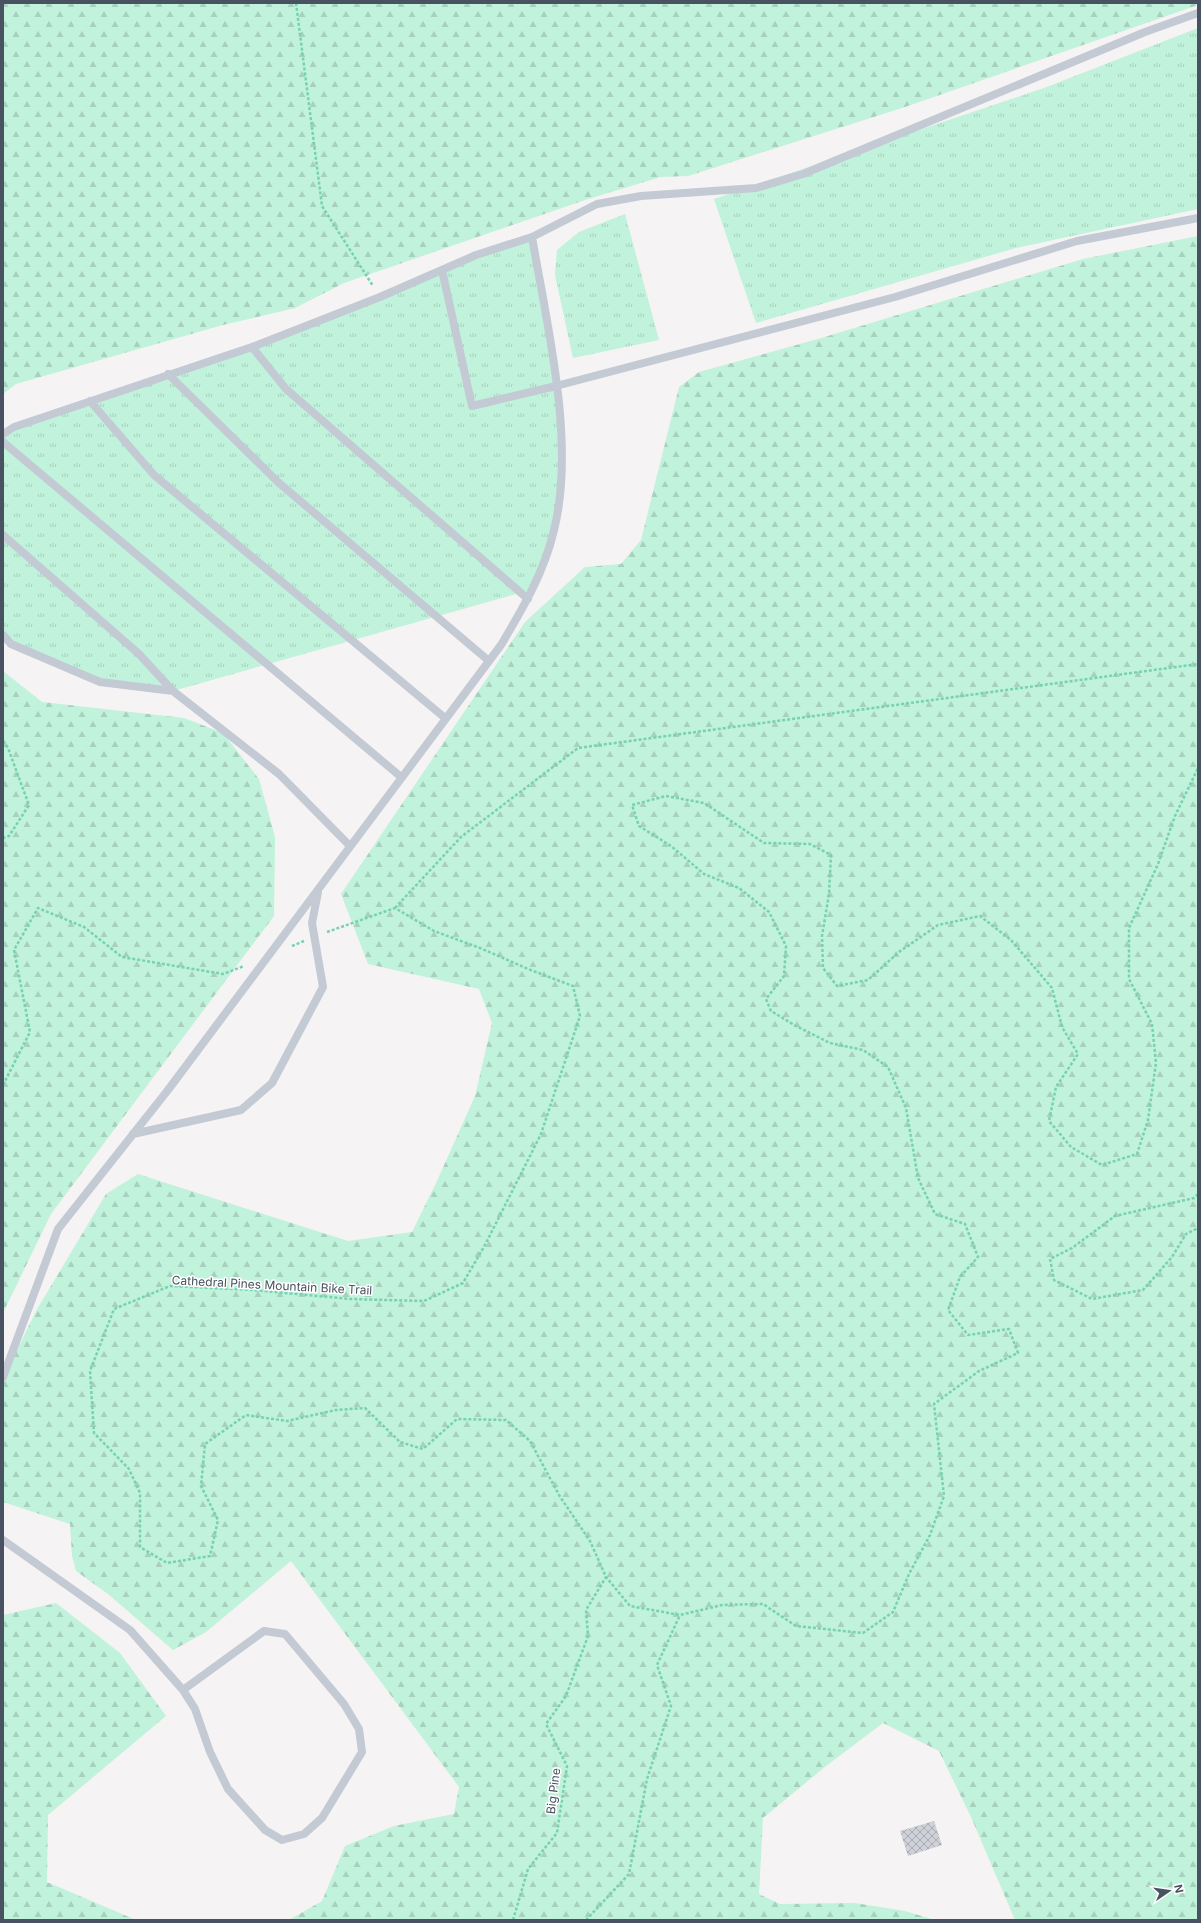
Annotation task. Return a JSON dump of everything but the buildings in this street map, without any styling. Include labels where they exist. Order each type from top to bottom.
[{"type":"lane","points":[[3,434],[14,427],[252,347],[380,297],[476,255],[532,237],[597,204],[641,196],[756,188],[803,174],[1145,32],[1198,13]]},
{"type":"lane","points":[[442,270],[472,406],[556,386],[895,297],[1078,241],[1198,218]]},
{"type":"lane","points":[[3,1377],[58,1230],[133,1134],[319,889],[445,718],[501,645],[534,589],[554,530],[561,480],[560,416],[532,237]]},
{"type":"lane","points":[[252,347],[286,389],[528,599]]},
{"type":"lane","points":[[168,374],[279,483],[489,661]]},
{"type":"lane","points":[[90,401],[154,475],[445,718]]},
{"type":"lane","points":[[3,442],[401,777]]},
{"type":"lane","points":[[3,535],[139,654],[173,692],[279,774],[350,846]]},
{"type":"lane","points":[[3,635],[11,644],[100,682],[173,692]]},
{"type":"lane","points":[[133,1134],[241,1110],[272,1083],[322,987],[312,923],[319,889]]},
{"type":"lane","points":[[3,1540],[130,1630],[183,1690],[195,1709],[210,1752],[228,1789],[265,1830],[282,1840],[304,1834],[322,1818],[362,1752],[359,1729],[344,1704],[285,1634],[264,1631],[183,1690]]},
{"type":"path","points":[[296,3],[322,206],[380,297]]},
{"type":"path","points":[[291,946],[395,908],[461,837],[578,748],[1198,664]]},
{"type":"path","points":[[3,741],[8,748],[29,805],[9,836],[3,838]]},
{"type":"path","name":"Cathedral Pines Mountain Bike Trail","points":[[395,908],[434,931],[573,986],[580,1016],[541,1134],[463,1283],[424,1301],[350,1299],[253,1290],[170,1286],[114,1309],[90,1371],[94,1433],[128,1469],[140,1493],[140,1548],[167,1563],[210,1556],[218,1520],[201,1486],[206,1444],[246,1415],[287,1422],[336,1410],[365,1408],[400,1442],[423,1450],[457,1419],[506,1420],[530,1441],[559,1495],[590,1541],[606,1577],[630,1606],[680,1615],[722,1606],[763,1604],[796,1626],[863,1633],[893,1612],[909,1574],[930,1535],[944,1496],[934,1404],[979,1371],[1018,1353],[1009,1329],[968,1335],[948,1310],[960,1278],[978,1257],[965,1224],[935,1214],[918,1178],[906,1108],[888,1067],[863,1050],[830,1043],[771,1011],[766,999],[784,976],[786,946],[769,912],[739,888],[704,874],[671,846],[639,826],[632,805],[666,796],[704,803],[764,843],[810,844],[831,855],[829,894],[822,936],[823,968],[837,986],[868,980],[899,952],[938,925],[980,916],[1011,940],[1052,988],[1062,1027],[1078,1054],[1056,1087],[1049,1121],[1071,1147],[1102,1165],[1137,1154],[1148,1120],[1156,1063],[1155,1050],[1152,1024],[1129,980],[1129,928],[1158,864],[1175,816],[1198,768]]},
{"type":"path","points":[[3,1085],[30,1032],[14,950],[38,908],[84,927],[122,957],[223,974],[269,955]]},
{"type":"path","points":[[1198,1194],[1194,1198],[1115,1216],[1072,1248],[1050,1259],[1054,1280],[1092,1299],[1143,1290],[1172,1257],[1186,1234],[1198,1228]]},
{"type":"path","name":"Big Pine","points":[[513,1920],[528,1869],[556,1833],[567,1766],[546,1724],[566,1696],[588,1636],[586,1610],[606,1577]]},
{"type":"path","points":[[586,1920],[629,1874],[647,1779],[672,1706],[656,1665],[680,1615]]},
{"type":"green space","points":[[3,3],[1198,3],[1198,5],[902,108],[688,176],[661,177],[588,199],[344,283],[295,308],[223,325],[16,384],[3,394]]},
{"type":"green space","points":[[1198,28],[1198,209],[1016,248],[756,323],[714,199],[1044,88]]},
{"type":"green space","points":[[625,214],[659,340],[573,358],[555,275],[557,250],[579,232]]},
{"type":"green space","points":[[1198,236],[1198,1920],[1015,1920],[971,1817],[939,1751],[883,1723],[826,1766],[763,1818],[759,1894],[780,1904],[855,1903],[905,1911],[935,1920],[289,1920],[322,1901],[345,1846],[394,1826],[454,1814],[459,1787],[291,1561],[206,1632],[173,1650],[108,1594],[76,1571],[72,1556],[70,1524],[3,1502],[3,1379],[36,1311],[106,1194],[138,1174],[348,1241],[412,1232],[437,1181],[475,1096],[492,1023],[479,989],[368,964],[341,894],[525,622],[585,567],[621,564],[641,540],[679,387],[699,372],[818,339],[1083,259]]},
{"type":"green space","points":[[532,237],[556,386],[561,480],[554,530],[534,589],[173,691],[100,682],[43,659],[3,635],[3,434],[252,347]]},
{"type":"green space","points":[[3,671],[42,702],[184,718],[223,733],[259,779],[275,837],[274,916],[51,1214],[3,1313]]},
{"type":"green space","points":[[56,1603],[120,1653],[166,1716],[48,1815],[47,1882],[136,1920],[3,1920],[3,1615]]}]
